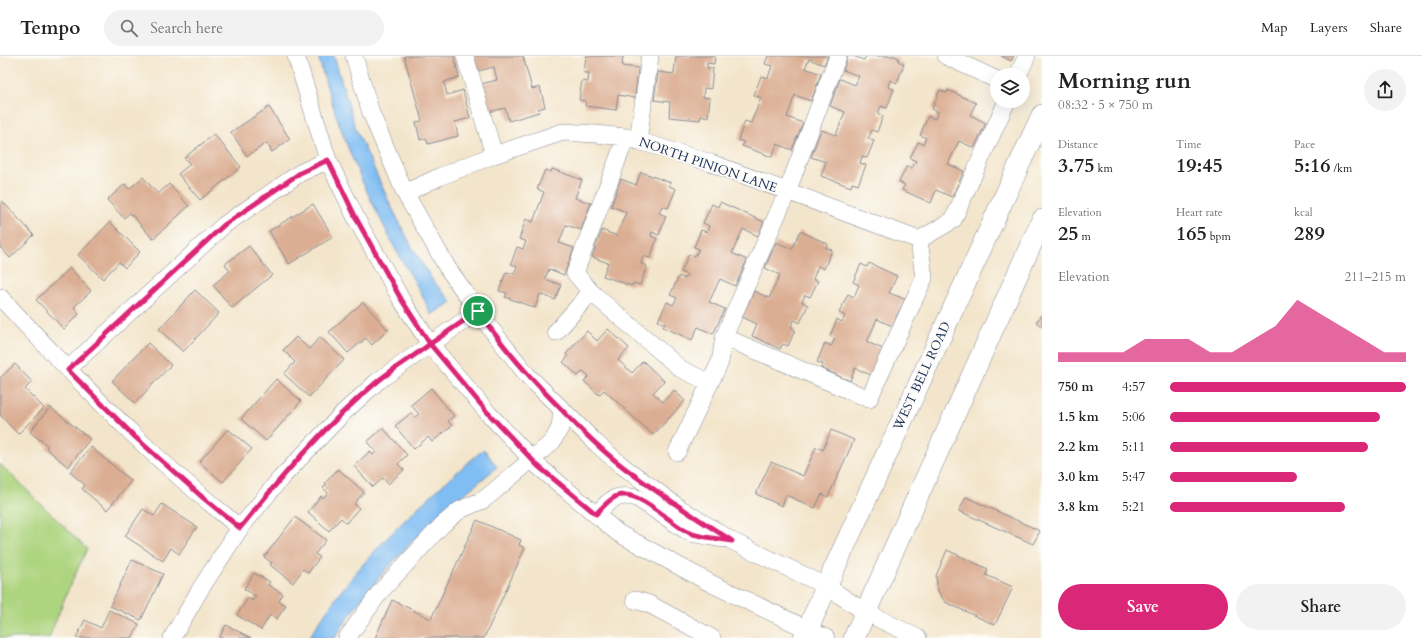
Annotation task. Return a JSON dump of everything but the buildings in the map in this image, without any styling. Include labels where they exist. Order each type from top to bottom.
[{"type":"main road","name":"WEST BELL ROAD","points":[[813,635],[826,586],[1042,115]]},
{"type":"main road","points":[[854,638],[1042,220]]},
{"type":"street","points":[[296,56],[328,160],[357,220],[401,299],[430,344],[488,413],[532,459],[618,533],[712,584],[813,635]]},
{"type":"street","points":[[354,56],[371,113],[405,193],[447,267],[478,311],[528,376],[597,444],[621,465],[681,509],[732,541],[826,586],[865,612],[918,638]]},
{"type":"street","points":[[465,56],[494,155]]},
{"type":"street","points":[[650,56],[632,139],[575,273],[591,292],[681,369],[710,383]]},
{"type":"street","points":[[677,452],[720,362],[724,337],[787,192],[838,56]]},
{"type":"street","points":[[946,56],[990,77]]},
{"type":"street","points":[[1021,68],[1027,56]]},
{"type":"street","points":[[724,337],[869,399],[924,278],[919,240],[953,220],[1004,108]]},
{"type":"street","name":"NORTH PINION LANE","points":[[405,193],[439,176],[494,155],[563,132],[632,139],[711,163],[919,240]]},
{"type":"street","points":[[68,370],[224,225],[300,173],[328,160]]},
{"type":"street","points":[[556,332],[591,292]]},
{"type":"street","points":[[0,297],[68,370],[135,437],[201,496],[240,528]]},
{"type":"street","points":[[172,638],[201,588],[240,528],[280,479],[344,412],[378,381],[478,311]]},
{"type":"street","points":[[347,638],[380,592],[442,525],[460,510],[483,500],[552,442],[560,428],[562,410]]},
{"type":"street","points":[[596,514],[616,496],[627,496],[637,498],[690,533],[732,541]]},
{"type":"street","points":[[635,600],[649,604],[712,638]]},
{"type":"green space","points":[[0,464],[87,549],[68,590],[49,638],[0,638]]},
{"type":"water","points":[[318,56],[334,56],[355,127],[390,204],[412,247],[433,281],[452,302],[431,315],[421,293],[392,243],[360,177],[330,97]]},
{"type":"water","points":[[484,449],[497,467],[447,508],[401,553],[359,602],[335,638],[309,638],[346,584],[389,536],[435,492]]},
{"type":"route","points":[[478,311],[430,344],[401,299],[357,220],[328,160],[300,173],[224,225],[68,370],[135,437],[201,496],[240,528],[280,479],[344,412],[378,381],[430,344],[488,413],[538,466],[596,514],[616,496],[627,496],[637,498],[690,533],[732,541],[654,490],[621,465],[597,444],[528,376],[478,311]]}]
